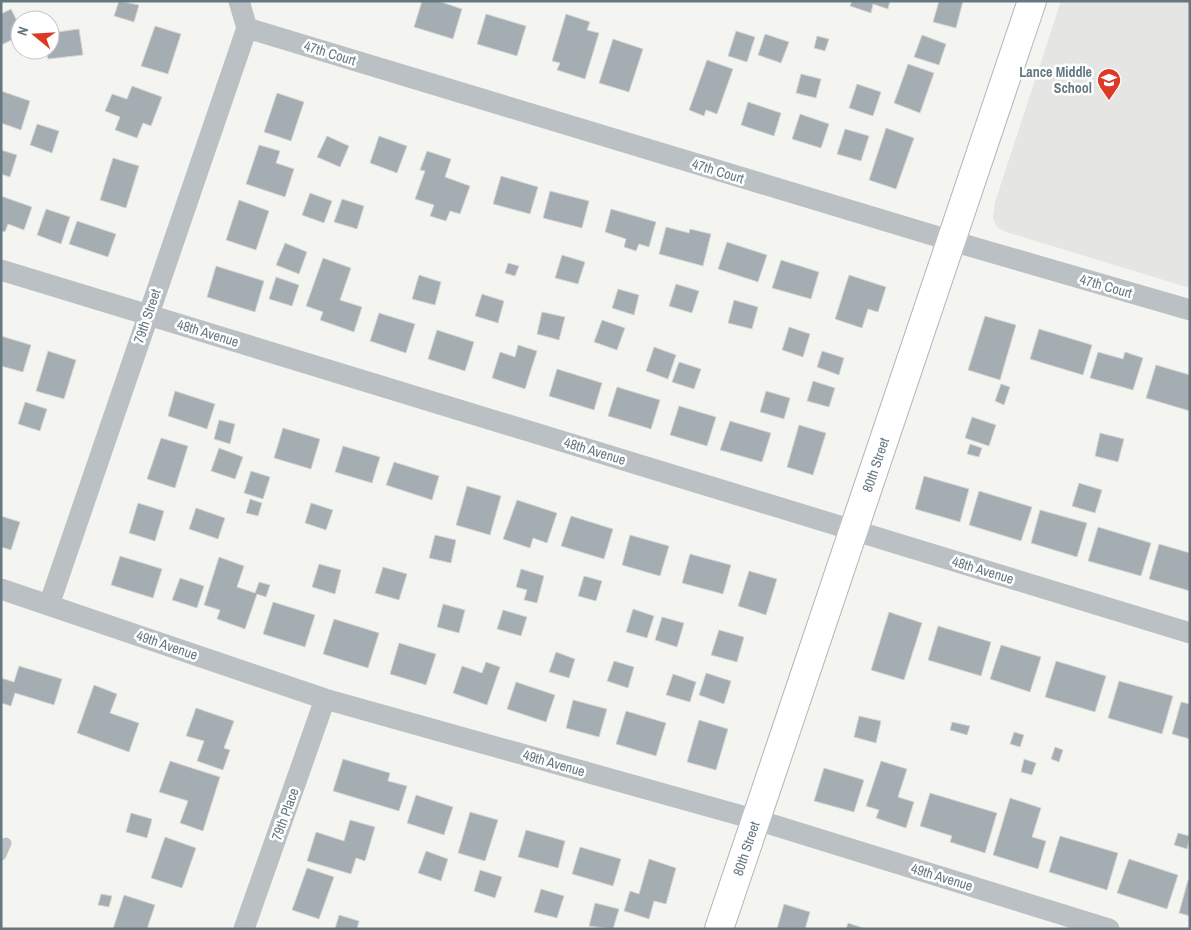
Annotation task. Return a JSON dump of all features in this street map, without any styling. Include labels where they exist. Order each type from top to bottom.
[{"type":"street","points":[[239,1],[247,28]]},
{"type":"street","name":"80th Street","points":[[719,929],[1032,1]]},
{"type":"street","name":"47th Court","points":[[247,28],[952,242],[1190,310]]},
{"type":"street","name":"79th Street","points":[[49,605],[247,28]]},
{"type":"street","name":"48th Avenue","points":[[1,270],[1190,633]]},
{"type":"street","name":"49th Avenue","points":[[1,589],[325,699],[757,820],[1109,929]]},
{"type":"street","name":"79th Place","points":[[244,929],[325,699]]},
{"type":"lane","points":[[1,855],[6,843]]},
{"type":"shaded area","name":"Lance Middle School","points":[[1061,1],[1190,1],[1190,288],[1006,232],[997,227],[993,218],[995,202]]},
{"type":"building","points":[[119,1],[139,5],[134,22],[114,16]]},
{"type":"building","points":[[422,1],[438,1],[462,9],[453,39],[414,27]]},
{"type":"building","points":[[852,1],[890,1],[888,9],[873,4],[871,13],[850,6]]},
{"type":"building","points":[[939,1],[963,1],[956,28],[933,22]]},
{"type":"building","points":[[12,10],[10,41],[1,45],[1,14]]},
{"type":"building","points":[[486,14],[526,26],[517,56],[477,44]]},
{"type":"building","points":[[566,14],[590,22],[587,30],[599,33],[585,79],[557,70],[560,63],[552,61]]},
{"type":"building","points":[[155,26],[181,34],[168,74],[141,66]]},
{"type":"building","points":[[79,29],[83,55],[60,58],[60,32]]},
{"type":"building","points":[[736,31],[755,37],[747,62],[728,56]]},
{"type":"building","points":[[765,34],[789,42],[781,63],[758,55]]},
{"type":"building","points":[[922,35],[946,44],[939,65],[914,57]]},
{"type":"building","points":[[817,36],[829,39],[825,51],[814,48]]},
{"type":"building","points":[[613,39],[643,49],[629,92],[599,83]]},
{"type":"building","points":[[707,60],[733,69],[717,114],[706,110],[704,116],[689,110]]},
{"type":"building","points":[[908,64],[934,73],[920,113],[894,103]]},
{"type":"building","points":[[801,74],[821,79],[816,98],[796,93]]},
{"type":"building","points":[[857,84],[881,92],[873,116],[849,108]]},
{"type":"building","points":[[132,86],[162,97],[151,126],[143,123],[137,138],[115,130],[120,117],[105,111],[112,94],[127,99]]},
{"type":"building","points":[[1,91],[30,101],[21,130],[1,123]]},
{"type":"building","points":[[277,93],[304,102],[291,141],[264,132]]},
{"type":"building","points":[[748,102],[781,113],[774,136],[741,125]]},
{"type":"building","points":[[800,114],[829,124],[821,148],[792,139]]},
{"type":"building","points":[[37,124],[59,131],[52,153],[30,145]]},
{"type":"building","points":[[886,128],[914,138],[896,189],[869,180]]},
{"type":"building","points":[[845,129],[869,136],[861,161],[837,154]]},
{"type":"building","points":[[327,136],[349,146],[340,167],[317,157]]},
{"type":"building","points":[[379,136],[407,146],[397,173],[370,163]]},
{"type":"building","points":[[259,145],[280,151],[276,163],[294,169],[285,197],[246,184]]},
{"type":"building","points":[[1,150],[17,155],[10,177],[1,174]]},
{"type":"building","points":[[427,151],[451,159],[445,177],[470,186],[460,214],[450,211],[446,221],[430,216],[434,205],[415,199],[425,171],[420,170]]},
{"type":"building","points":[[113,158],[139,166],[126,208],[100,200]]},
{"type":"building","points":[[501,176],[538,187],[530,214],[493,204]]},
{"type":"building","points":[[550,191],[589,201],[582,228],[543,218]]},
{"type":"building","points":[[310,193],[332,201],[324,223],[302,215]]},
{"type":"building","points":[[1,196],[32,207],[24,230],[8,224],[5,232],[1,231]]},
{"type":"building","points":[[342,199],[364,206],[357,229],[334,222]]},
{"type":"building","points":[[239,200],[269,211],[256,250],[226,240]]},
{"type":"building","points":[[46,209],[70,217],[61,244],[37,235]]},
{"type":"building","points":[[611,209],[656,222],[649,247],[639,244],[636,251],[624,247],[626,239],[605,232]]},
{"type":"building","points":[[77,221],[116,234],[108,257],[69,244]]},
{"type":"building","points":[[666,227],[689,233],[690,229],[711,234],[703,266],[659,254]]},
{"type":"building","points":[[727,242],[767,255],[758,282],[718,269]]},
{"type":"building","points":[[285,243],[307,252],[299,274],[276,265]]},
{"type":"building","points":[[562,255],[585,262],[578,284],[555,278]]},
{"type":"building","points":[[323,258],[351,268],[340,300],[362,307],[354,332],[320,320],[323,312],[306,306]]},
{"type":"building","points":[[781,260],[819,272],[811,299],[772,288]]},
{"type":"building","points":[[508,263],[519,266],[515,276],[505,273]]},
{"type":"building","points":[[216,266],[264,281],[255,312],[207,297]]},
{"type":"building","points":[[419,275],[441,282],[435,305],[412,299]]},
{"type":"building","points":[[849,275],[886,287],[878,312],[868,309],[862,328],[835,319]]},
{"type":"building","points":[[276,277],[299,285],[292,306],[269,299]]},
{"type":"building","points":[[676,284],[699,291],[692,313],[669,306]]},
{"type":"building","points":[[618,289],[639,295],[634,315],[612,308]]},
{"type":"building","points":[[482,294],[504,301],[498,323],[475,316]]},
{"type":"building","points":[[734,300],[758,307],[752,329],[728,323]]},
{"type":"building","points":[[542,312],[565,317],[559,340],[537,334]]},
{"type":"building","points":[[379,313],[415,324],[406,353],[370,341]]},
{"type":"building","points":[[985,316],[1016,325],[1000,380],[968,370]]},
{"type":"building","points":[[602,320],[625,328],[617,350],[594,342]]},
{"type":"building","points":[[789,327],[810,334],[803,357],[782,350]]},
{"type":"building","points":[[1039,329],[1092,345],[1083,375],[1030,359]]},
{"type":"building","points":[[437,330],[474,342],[465,371],[428,359]]},
{"type":"building","points":[[1,336],[31,345],[23,372],[1,366]]},
{"type":"building","points":[[518,345],[537,351],[525,389],[492,378],[500,352],[515,357]]},
{"type":"building","points":[[654,347],[676,355],[668,379],[646,371]]},
{"type":"building","points":[[48,351],[76,360],[64,399],[36,391]]},
{"type":"building","points":[[822,351],[844,358],[839,375],[817,367]]},
{"type":"building","points":[[1098,352],[1123,359],[1125,352],[1143,358],[1133,390],[1090,378]]},
{"type":"building","points":[[679,362],[701,369],[694,389],[672,382]]},
{"type":"building","points":[[1156,365],[1190,375],[1190,411],[1146,398]]},
{"type":"building","points":[[557,369],[602,383],[594,410],[549,396]]},
{"type":"building","points":[[813,381],[835,388],[829,407],[807,401]]},
{"type":"building","points":[[1001,384],[1010,387],[1004,405],[995,401]]},
{"type":"building","points":[[617,387],[660,400],[651,429],[608,416]]},
{"type":"building","points":[[175,391],[215,404],[207,429],[168,416]]},
{"type":"building","points":[[766,391],[790,398],[784,419],[760,412]]},
{"type":"building","points":[[25,402],[47,409],[40,431],[18,424]]},
{"type":"building","points":[[679,406],[716,417],[707,446],[670,435]]},
{"type":"building","points":[[972,417],[996,425],[989,446],[965,438]]},
{"type":"building","points":[[219,420],[235,424],[230,444],[214,439]]},
{"type":"building","points":[[730,421],[771,433],[762,462],[720,450]]},
{"type":"building","points":[[799,425],[826,433],[813,475],[787,467]]},
{"type":"building","points":[[283,428],[320,439],[311,469],[274,458]]},
{"type":"building","points":[[1100,433],[1124,439],[1118,462],[1095,456]]},
{"type":"building","points":[[161,438],[188,446],[175,488],[147,479]]},
{"type":"building","points":[[970,444],[982,448],[979,457],[967,454]]},
{"type":"building","points":[[343,446],[380,457],[372,483],[335,472]]},
{"type":"building","points":[[219,448],[243,457],[235,479],[211,471]]},
{"type":"building","points":[[394,462],[439,476],[432,500],[386,485]]},
{"type":"building","points":[[251,471],[270,477],[263,499],[244,493]]},
{"type":"building","points":[[924,476],[969,489],[960,522],[915,509]]},
{"type":"building","points":[[1079,483],[1102,490],[1095,513],[1072,506]]},
{"type":"building","points":[[467,486],[501,496],[490,535],[456,525]]},
{"type":"building","points":[[979,491],[1032,507],[1021,541],[969,525]]},
{"type":"building","points":[[250,499],[262,503],[258,516],[246,513]]},
{"type":"building","points":[[517,500],[557,513],[547,543],[533,538],[530,548],[503,539]]},
{"type":"building","points":[[138,503],[164,511],[155,541],[129,533]]},
{"type":"building","points":[[311,503],[333,510],[326,530],[305,523]]},
{"type":"building","points":[[196,508],[225,518],[218,539],[189,529]]},
{"type":"building","points":[[1040,510],[1087,523],[1077,557],[1031,543]]},
{"type":"building","points":[[1,516],[20,522],[11,550],[1,547]]},
{"type":"building","points":[[571,516],[613,529],[604,559],[561,546]]},
{"type":"building","points":[[1098,527],[1151,543],[1141,576],[1088,561]]},
{"type":"building","points":[[435,535],[456,540],[451,563],[429,558]]},
{"type":"building","points":[[630,535],[669,546],[660,576],[622,565]]},
{"type":"building","points":[[1159,544],[1190,553],[1190,591],[1149,579]]},
{"type":"building","points":[[690,554],[731,565],[723,594],[682,583]]},
{"type":"building","points":[[120,556],[162,569],[153,598],[111,585]]},
{"type":"building","points":[[219,557],[244,566],[237,587],[255,593],[259,582],[270,585],[266,597],[257,594],[245,629],[217,619],[220,610],[204,605]]},
{"type":"building","points":[[319,564],[341,570],[335,594],[312,587]]},
{"type":"building","points":[[383,567],[407,574],[399,600],[375,593]]},
{"type":"building","points":[[521,569],[544,576],[537,603],[524,600],[527,590],[516,587]]},
{"type":"building","points":[[749,571],[777,579],[766,615],[738,606]]},
{"type":"building","points":[[584,576],[602,581],[596,601],[578,596]]},
{"type":"building","points":[[180,578],[204,586],[197,608],[172,600]]},
{"type":"building","points":[[273,602],[315,615],[305,647],[263,634]]},
{"type":"building","points":[[443,604],[465,610],[459,633],[437,627]]},
{"type":"building","points":[[633,609],[654,616],[647,638],[626,632]]},
{"type":"building","points":[[503,610],[527,617],[521,636],[497,629]]},
{"type":"building","points":[[889,612],[922,623],[904,680],[871,670]]},
{"type":"building","points":[[662,617],[684,623],[677,647],[655,640]]},
{"type":"building","points":[[334,619],[379,633],[368,668],[323,654]]},
{"type":"building","points":[[938,626],[991,642],[981,676],[928,660]]},
{"type":"building","points":[[719,630],[744,637],[737,662],[711,655]]},
{"type":"building","points":[[399,643],[436,654],[426,685],[390,674]]},
{"type":"building","points":[[1001,645],[1041,657],[1030,692],[990,679]]},
{"type":"building","points":[[556,652],[575,659],[569,678],[549,672]]},
{"type":"building","points":[[614,661],[634,667],[628,688],[607,681]]},
{"type":"building","points":[[1056,661],[1106,676],[1095,712],[1045,697]]},
{"type":"building","points":[[486,662],[500,667],[487,705],[453,693],[462,666],[482,673]]},
{"type":"building","points":[[19,666],[62,679],[54,705],[15,693],[11,706],[1,703],[1,678],[14,682]]},
{"type":"building","points":[[706,673],[731,681],[724,704],[699,695]]},
{"type":"building","points":[[673,674],[696,682],[690,702],[666,695]]},
{"type":"building","points":[[1119,681],[1173,696],[1162,734],[1108,718]]},
{"type":"building","points":[[516,682],[555,695],[546,722],[507,709]]},
{"type":"building","points":[[94,685],[117,694],[110,713],[139,723],[129,752],[77,733]]},
{"type":"building","points":[[573,700],[607,709],[599,737],[566,728]]},
{"type":"building","points":[[1181,702],[1190,704],[1190,739],[1172,734]]},
{"type":"building","points":[[196,708],[234,721],[224,748],[230,750],[223,770],[197,761],[204,741],[186,736]]},
{"type":"building","points":[[626,711],[666,723],[656,756],[616,744]]},
{"type":"building","points":[[859,716],[881,721],[876,743],[854,737]]},
{"type":"building","points":[[699,720],[728,729],[716,770],[687,762]]},
{"type":"building","points":[[952,722],[970,726],[967,735],[950,730]]},
{"type":"building","points":[[1014,732],[1024,735],[1020,747],[1010,744]]},
{"type":"building","points":[[1055,747],[1063,750],[1059,762],[1051,759]]},
{"type":"building","points":[[343,759],[390,773],[388,781],[407,786],[399,811],[333,791]]},
{"type":"building","points":[[1024,759],[1036,763],[1032,775],[1021,772]]},
{"type":"building","points":[[170,761],[220,777],[203,831],[180,823],[188,801],[159,792]]},
{"type":"building","points":[[881,761],[907,769],[898,797],[914,802],[906,828],[876,818],[879,810],[866,806]]},
{"type":"building","points":[[824,768],[864,780],[854,812],[814,801]]},
{"type":"building","points":[[930,793],[997,813],[985,853],[950,842],[952,836],[920,826]]},
{"type":"building","points":[[416,795],[453,807],[444,835],[407,823]]},
{"type":"building","points":[[1010,798],[1041,808],[1032,837],[1046,841],[1038,869],[993,855]]},
{"type":"building","points":[[470,812],[498,820],[485,861],[458,853]]},
{"type":"building","points":[[131,813],[152,819],[147,838],[126,832]]},
{"type":"building","points":[[350,820],[375,827],[365,861],[356,858],[351,874],[307,861],[316,832],[344,841]]},
{"type":"building","points":[[526,830],[565,841],[558,868],[518,857]]},
{"type":"building","points":[[1178,833],[1190,836],[1187,849],[1174,845]]},
{"type":"building","points":[[1060,836],[1118,853],[1107,890],[1049,872]]},
{"type":"building","points":[[165,837],[196,848],[182,888],[151,878]]},
{"type":"building","points":[[580,847],[621,859],[613,886],[572,874]]},
{"type":"building","points":[[426,851],[448,859],[441,881],[418,873]]},
{"type":"building","points":[[649,859],[676,868],[666,904],[654,901],[649,919],[624,911],[630,891],[639,894]]},
{"type":"building","points":[[1129,859],[1178,875],[1167,909],[1117,893]]},
{"type":"building","points":[[307,868],[334,877],[319,919],[292,910]]},
{"type":"building","points":[[480,870],[502,877],[495,898],[474,891]]},
{"type":"building","points":[[1188,880],[1190,880],[1190,916],[1179,913]]},
{"type":"building","points":[[541,889],[564,896],[557,918],[534,912]]},
{"type":"building","points":[[101,894],[112,896],[109,907],[98,905]]},
{"type":"building","points":[[124,895],[155,905],[147,929],[113,929]]},
{"type":"building","points":[[595,903],[619,909],[613,929],[589,926]]},
{"type":"building","points":[[784,904],[810,912],[805,929],[777,929]]},
{"type":"building","points":[[339,915],[359,921],[357,929],[335,929]]},
{"type":"building","points":[[848,923],[866,929],[846,929]]},
{"type":"place","name":"Lance Middle School","points":[[1109,101]]}]
